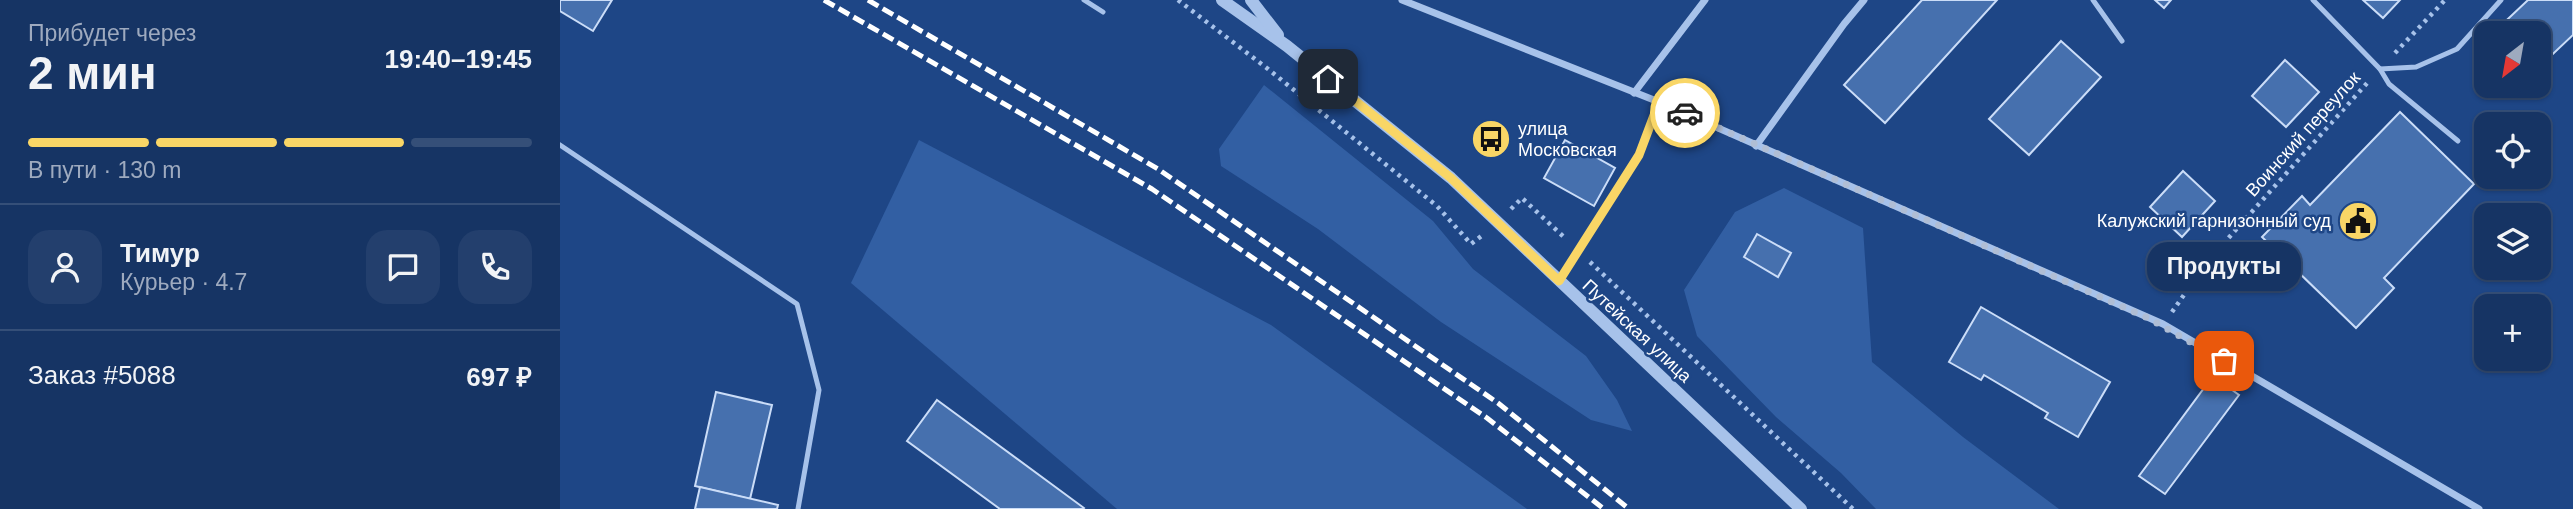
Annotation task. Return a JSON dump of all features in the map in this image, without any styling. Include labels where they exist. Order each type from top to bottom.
[{"type":"street","name":"Путейская улица","points":[[1222,0],[1287,46],[1451,178],[1801,509]]},
{"type":"street","points":[[1402,0],[1659,102],[2163,324],[2479,509]]},
{"type":"street","points":[[1634,93],[1705,0]]},
{"type":"street","points":[[1756,146],[1864,0]]},
{"type":"street","name":"Путейская улица","points":[[1255,2],[1287,46]]},
{"type":"lane","points":[[1084,0],[1103,12]]},
{"type":"lane","points":[[2093,0],[2122,41]]},
{"type":"lane","points":[[2313,0],[2380,69],[2389,84],[2458,141]]},
{"type":"lane","points":[[2380,69],[2416,67],[2457,49],[2501,0]]},
{"type":"lane","points":[[1559,281],[1639,155],[1659,102]]},
{"type":"lane","points":[[560,145],[797,304],[819,390],[798,509]]},
{"type":"path","name":"Воинский переулок","points":[[2163,324],[2207,262],[2445,0]]},
{"type":"shaded area","points":[[1264,85],[1433,221],[1473,269],[1586,356],[1617,400],[1632,431],[1591,420],[1441,322],[1318,229],[1221,166],[1219,149]]},
{"type":"shaded area","points":[[919,140],[1271,325],[1527,509],[1117,509],[851,283]]},
{"type":"shaded area","points":[[1784,188],[1863,228],[1872,362],[1963,437],[2059,509],[1876,509],[1841,473],[1776,417],[1697,336],[1684,290],[1735,212]]},
{"type":"building","points":[[560,0],[612,0],[593,31],[560,11]]},
{"type":"building","points":[[1922,0],[1997,0],[1885,123],[1844,85]]},
{"type":"building","points":[[2155,0],[2171,0],[2164,8]]},
{"type":"building","points":[[2363,0],[2400,0],[2383,18]]},
{"type":"building","points":[[2528,0],[2573,0],[2573,35],[2552,55],[2552,21],[2506,21]]},
{"type":"building","points":[[2061,41],[2101,77],[2029,155],[1989,119]]},
{"type":"building","points":[[2285,60],[2319,92],[2286,127],[2252,96]]},
{"type":"building","name":"Калужский гарнизонный суд","points":[[2400,112],[2474,184],[2384,278],[2394,288],[2356,328],[2262,237],[2302,196],[2310,205]]},
{"type":"building","points":[[1565,140],[1615,168],[1594,206],[1544,178]]},
{"type":"building","points":[[2183,171],[2215,201],[2182,237],[2150,207]]},
{"type":"building","points":[[1757,234],[1791,253],[1778,277],[1744,257]]},
{"type":"building","points":[[1981,307],[2110,382],[2078,437],[2045,418],[2048,413],[1984,375],[1981,380],[1949,362]]},
{"type":"building","points":[[2213,376],[2239,395],[2165,494],[2139,476]]},
{"type":"building","points":[[716,392],[772,405],[750,499],[695,486]]},
{"type":"building","points":[[937,400],[1084,508],[1000,509],[907,441]]},
{"type":"building","points":[[700,487],[778,505],[777,509],[695,509]]},
{"type":"railway","points":[[824,0],[1152,189],[1487,418],[1604,509]]},
{"type":"railway","points":[[868,0],[1158,169],[1498,403],[1629,509]]},
{"type":"way so far","points":[[1685,113],[2163,324],[2224,361]]},
{"type":"place","name":"улица Московская","points":[[1491,139]]},
{"type":"place","name":"Калужский гарнизонный суд","points":[[2358,221]]},
{"type":"place","name":"Продукты","points":[[2224,361]]},
{"type":"route","points":[[1328,79],[1451,178],[1559,281],[1639,155],[1659,102],[1685,113]]}]
